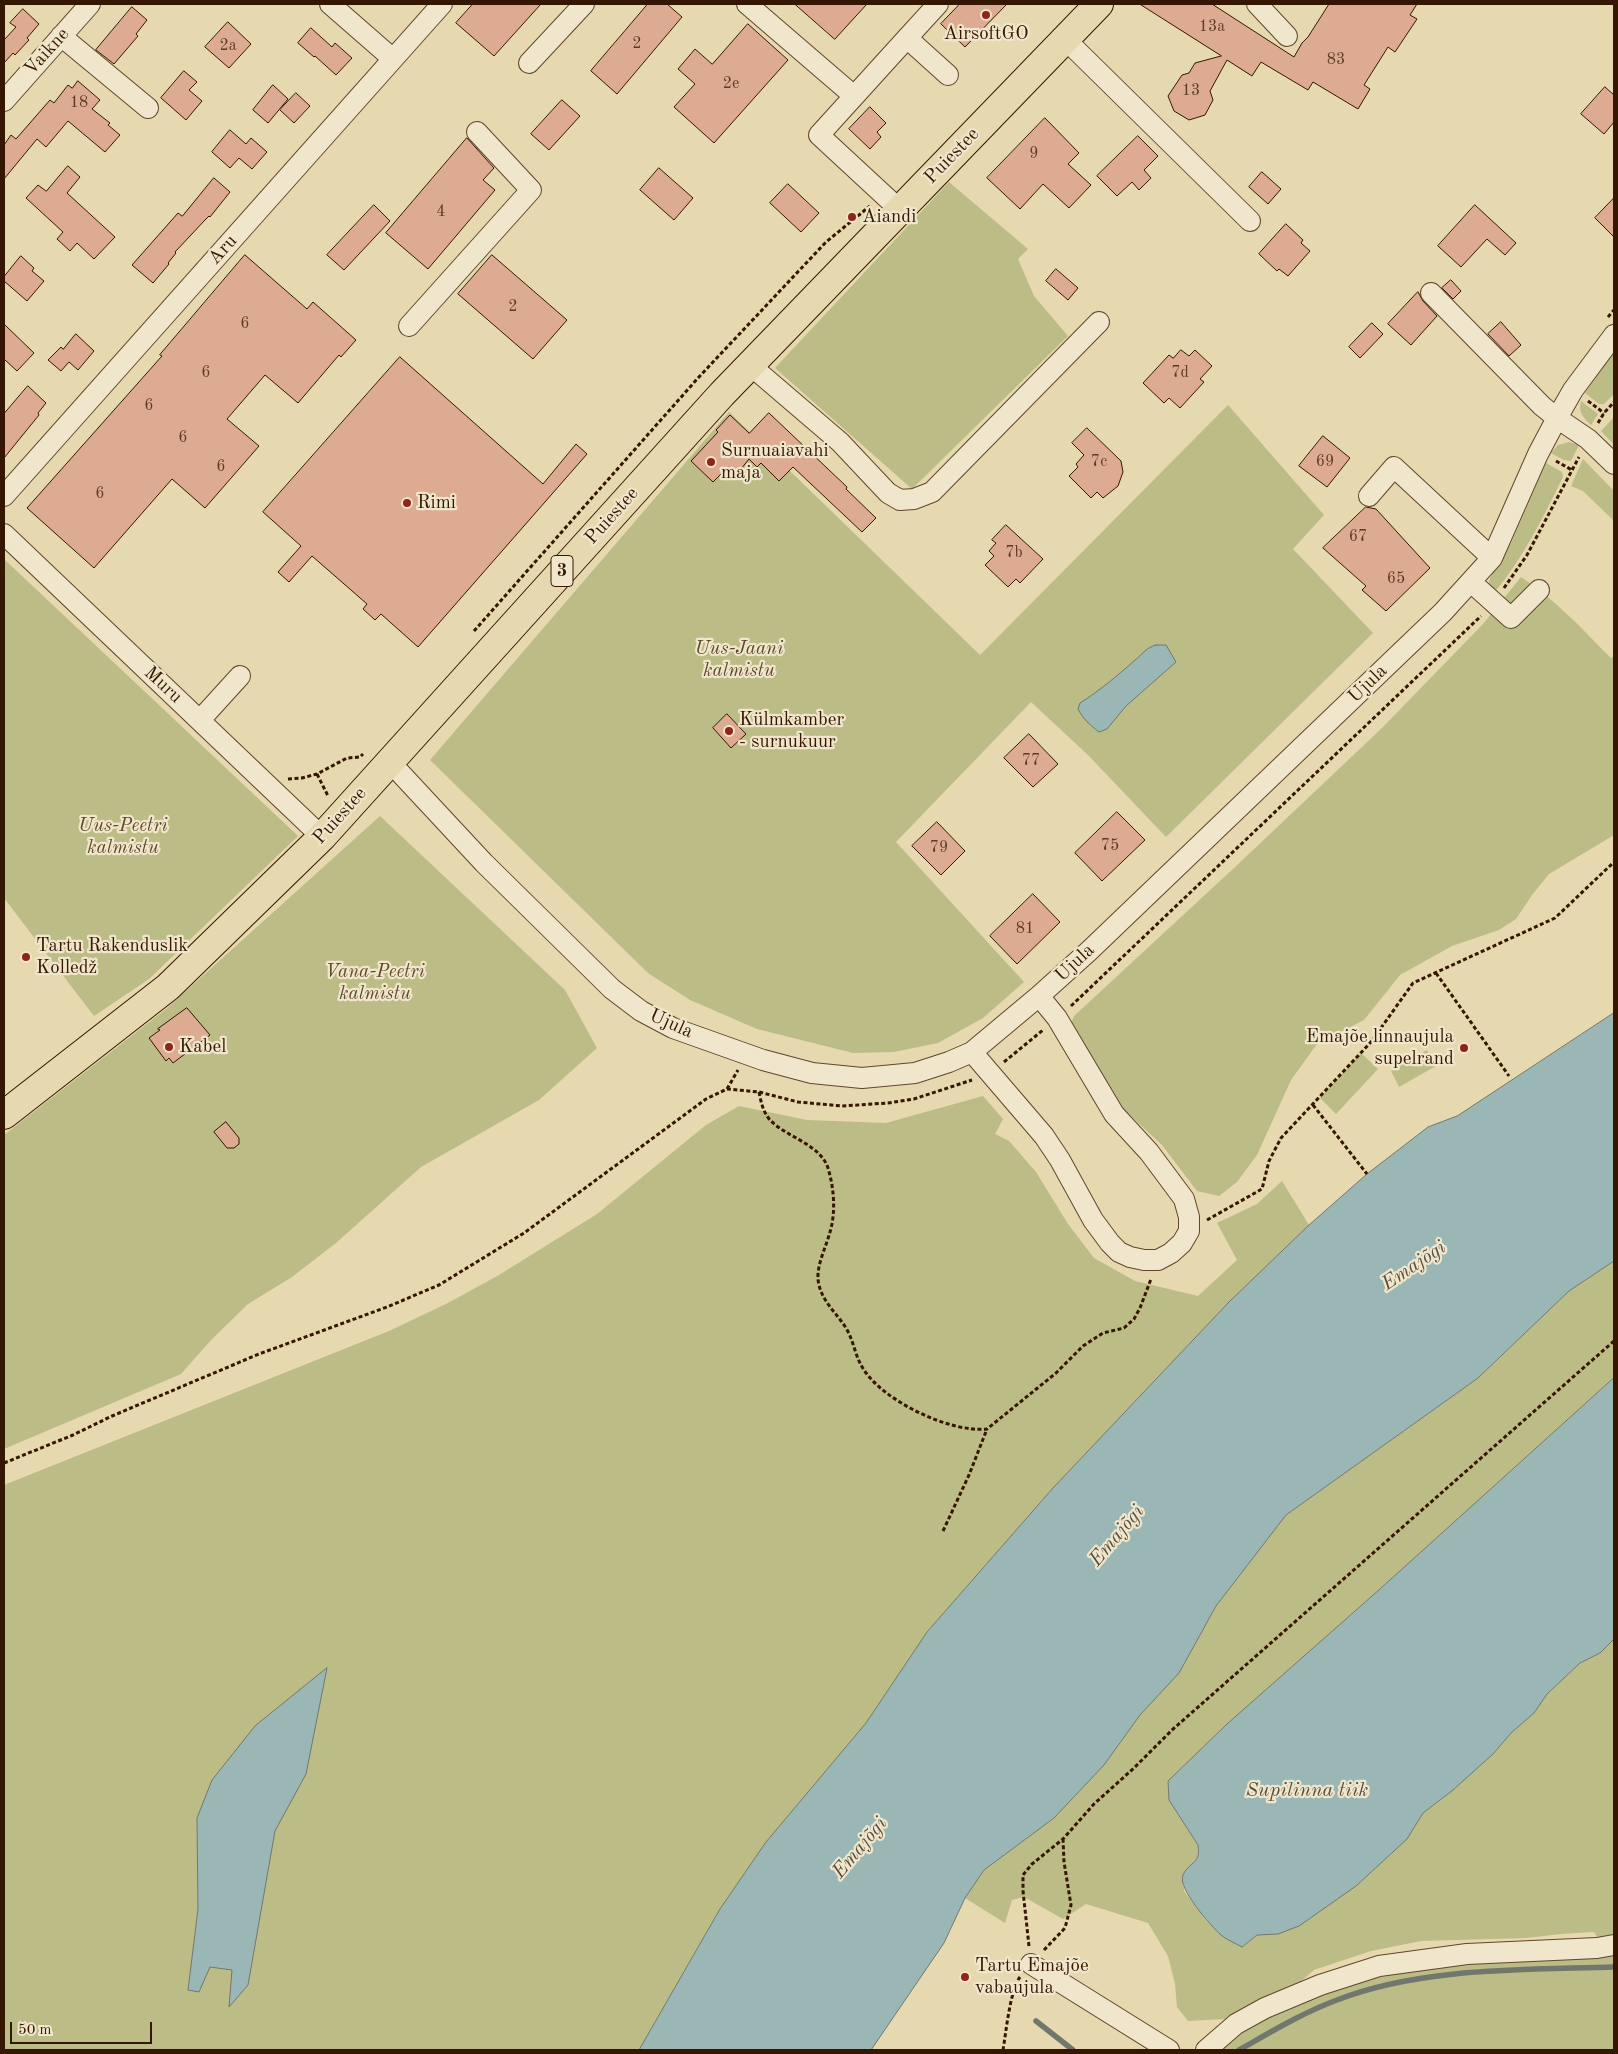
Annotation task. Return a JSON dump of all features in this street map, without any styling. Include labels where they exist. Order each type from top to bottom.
[{"type":"highway","name":"Puiestee","points":[[4,1115],[168,987],[322,838],[750,365],[1098,4]]},
{"type":"street","name":"Vaikne","points":[[4,101],[90,4]]},
{"type":"street","points":[[330,4],[393,60]]},
{"type":"street","name":"Aru","points":[[4,496],[442,4]]},
{"type":"street","points":[[529,63],[584,4]]},
{"type":"street","points":[[747,4],[854,96]]},
{"type":"street","points":[[900,210],[819,135],[938,4]]},
{"type":"street","points":[[1257,4],[1287,36]]},
{"type":"street","points":[[61,36],[148,108]]},
{"type":"street","points":[[907,38],[948,75]]},
{"type":"street","points":[[1065,39],[1250,221]]},
{"type":"street","points":[[409,326],[531,190],[477,132]]},
{"type":"street","points":[[1431,294],[1542,406],[1588,439],[1614,464]]},
{"type":"street","points":[[750,365],[840,442],[888,493],[900,500],[914,499],[932,492],[1099,322]]},
{"type":"street","name":"Ujula","points":[[390,762],[484,864],[612,989],[641,1011],[673,1028],[763,1060],[812,1072],[862,1078],[915,1073],[972,1052],[1039,996],[1089,951],[1422,632],[1470,582],[1492,558],[1538,454],[1573,390],[1614,335]]},
{"type":"street","points":[[1369,496],[1394,467],[1492,558]]},
{"type":"street","name":"Muru","points":[[4,534],[322,838]]},
{"type":"street","points":[[1470,582],[1512,618],[1538,590]]},
{"type":"street","points":[[200,720],[240,676]]},
{"type":"street","points":[[972,1052],[1044,1136],[1060,1160],[1101,1233],[1119,1252],[1144,1260],[1158,1260],[1171,1253],[1182,1243],[1188,1232],[1189,1217],[1184,1199],[1149,1152],[1114,1114],[1057,1018],[1039,996]]},
{"type":"street","points":[[1206,2050],[1236,2024],[1266,2008],[1320,1984],[1379,1966],[1467,1954],[1597,1948],[1614,1945]]},
{"type":"street","points":[[1031,1964],[1169,2050]]},
{"type":"path","points":[[1583,397],[1604,413]]},
{"type":"path","points":[[4,1463],[72,1436],[112,1416],[260,1354],[387,1307],[439,1285],[524,1233],[706,1099],[727,1089],[759,1092],[798,1102],[842,1106],[914,1099],[937,1093],[989,1072],[1018,1052],[1057,1018],[1494,603],[1527,555],[1588,439],[1604,413],[1614,402]]},
{"type":"path","points":[[1550,457],[1572,470]]},
{"type":"path","points":[[317,774],[331,801]]},
{"type":"path","points":[[1613,863],[1614,869]]},
{"type":"path","points":[[1188,1232],[1262,1189],[1269,1161],[1281,1138],[1371,1042],[1413,983],[1555,918],[1613,863]]},
{"type":"path","points":[[1436,973],[1509,1076]]},
{"type":"path","points":[[759,1092],[761,1106],[769,1119],[816,1152],[827,1165],[832,1182],[834,1202],[831,1230],[821,1259],[818,1278],[824,1300],[853,1340],[857,1357],[864,1370],[888,1393],[919,1412],[955,1426],[975,1430],[987,1429]]},
{"type":"path","points":[[1313,1105],[1367,1174]]},
{"type":"path","points":[[943,1531],[969,1475],[987,1429],[1056,1372],[1083,1346],[1103,1333],[1124,1328],[1134,1318],[1140,1308],[1158,1260]]},
{"type":"path","points":[[1031,1964],[1023,1875],[1032,1864],[1063,1839],[1094,1804],[1172,1730],[1614,1341]]},
{"type":"path","points":[[1003,2050],[1016,1982],[1065,1928],[1072,1905],[1064,1862],[1063,1839]]},
{"type":"green space","points":[[949,182],[1028,249],[1018,259],[1034,296],[1068,336],[912,489],[775,368]]},
{"type":"green space","points":[[1614,352],[1614,394],[1604,404],[1599,404],[1585,393]]},
{"type":"green space","points":[[1581,401],[1598,414],[1591,425],[1582,414],[1580,408]]},
{"type":"green space","name":"Uus-Jaani kalmistu","points":[[1228,405],[1324,515],[1293,549],[1373,633],[1166,837],[1088,755],[1031,702],[896,842],[1024,982],[983,1018],[938,1043],[894,1052],[853,1053],[757,1029],[690,1000],[648,973],[430,760],[729,412],[980,655]]},
{"type":"green space","points":[[1614,417],[1614,445],[1601,431]]},
{"type":"green space","points":[[1569,442],[1579,445],[1571,461],[1564,460],[1551,453],[1558,445]]},
{"type":"green space","points":[[1583,459],[1614,491],[1614,521],[1583,491],[1571,486]]},
{"type":"green space","points":[[1546,463],[1562,472],[1563,477],[1523,552],[1494,593],[1488,587],[1490,578],[1511,543]]},
{"type":"green space","name":"Uus-Peetri kalmistu","points":[[4,559],[298,836],[149,979],[94,1016],[4,898]]},
{"type":"green space","points":[[1521,577],[1557,605],[1611,658],[1614,656],[1614,835],[1549,874],[1516,919],[1499,930],[1452,946],[1400,975],[1364,1020],[1317,1044],[1291,1080],[1257,1155],[1237,1182],[1219,1196],[1197,1191],[1162,1145],[1118,1104],[1069,1028],[1074,1016],[1382,728],[1483,624]]},
{"type":"green space","name":"Vana-Peetri kalmistu","points":[[380,816],[565,990],[597,1048],[539,1100],[421,1167],[336,1243],[292,1277],[248,1304],[212,1339],[181,1374],[4,1449],[4,1135],[166,1009]]},
{"type":"green space","points":[[1427,1050],[1436,1066],[1399,1087],[1391,1071]]},
{"type":"green space","points":[[1361,1053],[1378,1069],[1336,1114],[1320,1098]]},
{"type":"green space","points":[[983,1096],[1003,1119],[995,1134],[1009,1141],[1036,1172],[1068,1224],[1094,1258],[1135,1281],[1198,1296],[1237,1260],[1217,1223],[1257,1204],[1282,1181],[1309,1225],[1229,1302],[1053,1488],[927,1632],[866,1723],[766,1842],[720,1909],[639,2050],[4,2050],[4,1485],[389,1331],[448,1303],[499,1275],[597,1214],[706,1125],[739,1106],[807,1120],[886,1123]]},
{"type":"green space","points":[[1614,1261],[1614,1378],[1227,1724],[1168,1781],[1169,1800],[1198,1845],[1197,1859],[1183,1875],[1184,1891],[1207,1921],[1223,1936],[1242,1947],[1257,1935],[1278,1934],[1356,1886],[1407,1839],[1423,1813],[1453,1790],[1493,1754],[1511,1733],[1534,1713],[1547,1694],[1580,1663],[1600,1653],[1614,1639],[1614,1936],[1598,1938],[1594,1932],[1526,1938],[1421,1941],[1371,1951],[1314,1970],[1299,1983],[1257,2001],[1225,2019],[1188,2021],[1177,2007],[1175,1984],[1168,1956],[1148,1923],[1086,1904],[1063,1919],[1024,1897],[1012,1900],[1005,1923],[965,1898],[984,1870],[1054,1818],[1104,1765],[1140,1715],[1179,1673],[1216,1606],[1286,1515],[1478,1378],[1569,1291]]},
{"type":"green space","points":[[1614,1945],[1614,2050],[1206,2050],[1236,2024],[1379,1966]]},
{"type":"water","points":[[1156,645],[1166,645],[1176,662],[1126,706],[1107,729],[1099,732],[1080,713],[1078,709],[1080,703],[1108,683],[1146,650]]},
{"type":"water","name":"Emajõgi","points":[[1614,1013],[1614,1261],[1569,1291],[1478,1378],[1286,1515],[1216,1606],[1179,1673],[1140,1715],[1104,1765],[1054,1818],[984,1870],[965,1898],[944,1943],[871,2050],[639,2050],[720,1909],[766,1842],[866,1723],[927,1632],[1053,1488],[1229,1302],[1309,1225],[1367,1174],[1428,1127],[1457,1116]]},
{"type":"water","name":"Supilinna tiik","points":[[1614,1378],[1614,1639],[1600,1653],[1580,1663],[1547,1694],[1534,1713],[1511,1733],[1493,1754],[1453,1790],[1423,1813],[1407,1839],[1356,1886],[1299,1926],[1278,1934],[1257,1935],[1242,1947],[1223,1937],[1203,1915],[1185,1889],[1182,1881],[1183,1875],[1198,1856],[1199,1851],[1198,1845],[1169,1800],[1168,1781],[1227,1724]]},
{"type":"water","points":[[327,1668],[306,1774],[275,1831],[248,1985],[229,2007],[232,1970],[210,1967],[199,1992],[188,1990],[198,1909],[197,1818],[212,1780],[255,1726]]},
{"type":"building","points":[[473,4],[541,4],[494,56],[456,23]]},
{"type":"building","points":[[648,4],[667,4],[682,17],[617,94],[591,71]]},
{"type":"building","points":[[795,4],[867,4],[835,39]]},
{"type":"building","points":[[960,4],[1007,4],[965,47],[941,24]]},
{"type":"building","points":[[1140,4],[1212,4],[1294,57],[1329,4],[1417,4],[1410,15],[1417,19],[1395,52],[1388,47],[1364,85],[1370,89],[1358,109],[1313,82],[1308,90],[1261,62],[1252,76],[1227,60],[1210,91],[1213,100],[1205,115],[1189,120],[1174,111],[1168,96],[1182,75],[1189,73],[1195,63],[1221,56]]},
{"type":"building","points":[[132,7],[147,20],[136,34],[138,36],[114,64],[96,50]]},
{"type":"building","points":[[23,9],[39,24],[27,38],[29,40],[15,55],[13,53],[4,63],[4,40],[16,27],[10,23]]},
{"type":"building","points":[[228,22],[251,44],[229,68],[205,47]]},
{"type":"building","points":[[748,24],[788,60],[714,143],[674,107],[695,84],[678,69],[695,49],[712,64]]},
{"type":"building","points":[[311,28],[332,47],[335,43],[352,58],[336,75],[298,43]]},
{"type":"building","points":[[184,71],[197,82],[189,90],[202,101],[186,120],[161,98]]},
{"type":"building","points":[[78,81],[100,100],[92,109],[110,123],[108,125],[120,135],[105,152],[68,121],[46,147],[37,139],[4,179],[4,145],[11,135],[16,139],[50,100],[54,103],[68,85],[72,88]]},
{"type":"building","points":[[273,85],[288,99],[268,123],[253,110]]},
{"type":"building","points":[[1605,87],[1614,95],[1614,122],[1604,134],[1581,114]]},
{"type":"building","points":[[296,93],[310,106],[294,123],[280,110]]},
{"type":"building","points":[[562,100],[580,116],[549,150],[531,134]]},
{"type":"building","points":[[870,107],[886,123],[877,132],[881,137],[870,149],[849,129]]},
{"type":"building","points":[[1045,118],[1079,153],[1068,164],[1091,185],[1069,208],[1043,184],[1020,209],[987,178]]},
{"type":"building","points":[[230,130],[246,144],[251,138],[267,152],[252,169],[239,158],[230,168],[212,152]]},
{"type":"building","points":[[1138,136],[1158,156],[1144,170],[1151,178],[1139,190],[1132,182],[1117,196],[1097,176]]},
{"type":"building","points":[[467,138],[494,168],[483,180],[495,190],[428,269],[386,233]]},
{"type":"building","points":[[68,166],[80,177],[67,193],[115,237],[94,259],[77,243],[70,251],[57,239],[63,232],[26,198],[38,185],[46,191]]},
{"type":"building","points":[[659,168],[693,198],[674,220],[640,190]]},
{"type":"building","points":[[1262,172],[1281,189],[1268,204],[1249,187]]},
{"type":"building","points":[[214,178],[230,192],[210,217],[175,252],[169,264],[153,283],[132,265],[178,213],[182,216]]},
{"type":"building","points":[[788,184],[819,213],[801,232],[770,203]]},
{"type":"building","points":[[1614,198],[1614,237],[1595,218]]},
{"type":"building","points":[[374,205],[390,221],[344,270],[327,255]]},
{"type":"building","points":[[1475,205],[1516,243],[1505,255],[1487,239],[1461,267],[1438,246]]},
{"type":"building","points":[[1286,224],[1303,240],[1301,243],[1310,251],[1288,276],[1279,269],[1277,271],[1259,254]]},
{"type":"building","points":[[245,255],[307,309],[313,302],[356,340],[341,357],[339,355],[298,403],[265,375],[227,419],[259,446],[205,508],[172,479],[94,568],[27,508],[162,356],[160,355]]},
{"type":"building","points":[[492,255],[567,320],[533,359],[458,294]]},
{"type":"building","points":[[21,256],[34,268],[32,271],[44,281],[27,301],[4,281],[4,277]]},
{"type":"building","points":[[1056,269],[1078,288],[1068,300],[1046,281]]},
{"type":"building","points":[[1451,280],[1461,291],[1453,299],[1442,288]]},
{"type":"building","points":[[1418,292],[1423,301],[1437,316],[1411,345],[1388,324]]},
{"type":"building","points":[[1501,322],[1521,345],[1509,356],[1488,334]]},
{"type":"building","points":[[1372,323],[1383,334],[1360,358],[1349,347]]},
{"type":"building","points":[[4,324],[34,353],[17,371],[4,359]]},
{"type":"building","points":[[76,334],[94,351],[78,370],[69,362],[61,371],[48,360],[61,347],[63,349]]},
{"type":"building","points":[[1181,350],[1189,356],[1195,350],[1212,366],[1200,379],[1204,382],[1180,408],[1169,398],[1164,403],[1143,383],[1169,355],[1173,358]]},
{"type":"building","points":[[400,357],[543,484],[576,444],[587,454],[418,647],[381,614],[375,620],[363,609],[367,604],[312,556],[289,582],[278,572],[301,546],[263,512]]},
{"type":"building","points":[[28,386],[46,403],[38,413],[39,415],[4,458],[4,414]]},
{"type":"building","points":[[769,413],[847,487],[846,489],[876,518],[862,532],[793,467],[779,481],[761,463],[757,467],[749,459],[737,474],[728,467],[713,482],[691,461],[718,432],[716,430],[730,415],[749,433]]},
{"type":"building","points":[[1087,428],[1121,461],[1123,472],[1118,486],[1103,498],[1097,492],[1091,498],[1069,476],[1078,467],[1076,464],[1084,455],[1072,443]]},
{"type":"building","points":[[1323,436],[1350,458],[1327,487],[1299,466]]},
{"type":"building","points":[[1366,507],[1376,509],[1430,568],[1386,611],[1362,590],[1366,586],[1323,548]]},
{"type":"building","points":[[1006,525],[1043,559],[1020,583],[1016,579],[1008,587],[985,565],[994,556],[989,551],[996,543],[992,540]]},
{"type":"building","name":"Külmkamber - surnukuur","points":[[727,714],[746,734],[731,748],[713,728]]},
{"type":"building","points":[[1029,734],[1058,764],[1033,787],[1004,758]]},
{"type":"building","points":[[1117,812],[1145,840],[1102,881],[1075,853]]},
{"type":"building","points":[[937,822],[965,851],[941,875],[912,846]]},
{"type":"building","points":[[1033,894],[1060,922],[1017,964],[990,936]]},
{"type":"building","points":[[187,1008],[210,1035],[173,1063],[169,1058],[166,1061],[149,1038]]},
{"type":"building","points":[[226,1122],[239,1138],[239,1144],[234,1148],[227,1148],[214,1132]]},
{"type":"waterway","points":[[1239,2050],[1324,2005],[1369,1989],[1403,1981],[1474,1972],[1614,1967]]},
{"type":"waterway","points":[[1036,2021],[1073,2050]]},
{"type":"place","name":"AirsoftGO","points":[[986,15]]},
{"type":"place","name":"Aiandi","points":[[852,217]]},
{"type":"place","name":"Surnuaiavahi maja","points":[[711,462]]},
{"type":"place","name":"Rimi","points":[[407,503]]},
{"type":"place","name":"Külmkamber - surnukuur","points":[[729,731]]},
{"type":"place","name":"Tartu Rakenduslik Kolledž","points":[[26,957]]},
{"type":"place","name":"Kabel","points":[[169,1047]]},
{"type":"place","name":"Emajõe linnaujula supelrand","points":[[1464,1048]]},
{"type":"place","name":"Tartu Emajõe vabaujula","points":[[965,1977]]}]
